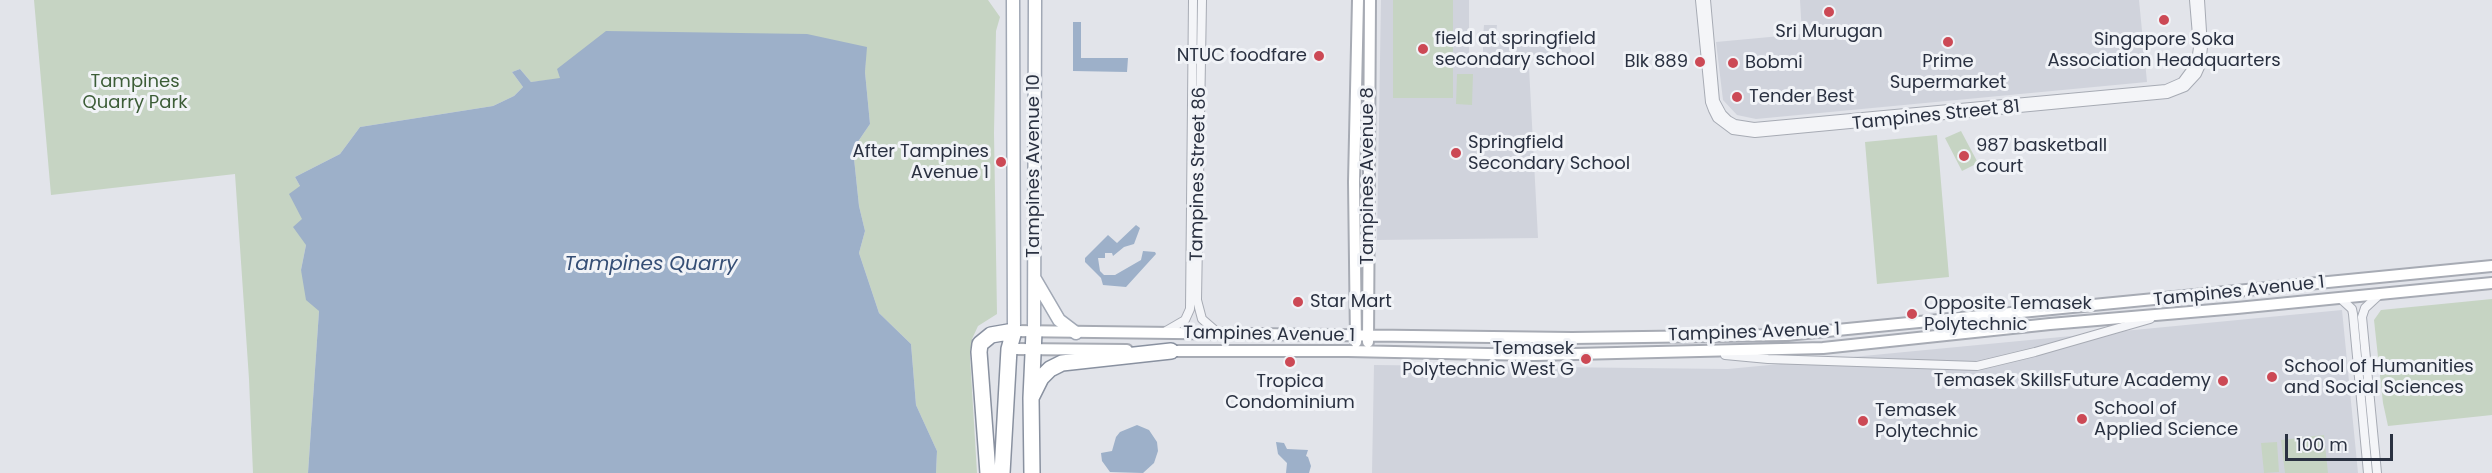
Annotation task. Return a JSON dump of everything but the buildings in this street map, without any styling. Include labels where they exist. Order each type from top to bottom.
[{"type":"highway","points":[[1012,473],[1016,349],[1014,332]]},
{"type":"highway","points":[[988,473],[980,344],[991,335],[1014,332]]},
{"type":"highway","points":[[1002,473],[1009,349],[1014,332]]},
{"type":"highway","points":[[1032,473],[1031,399],[1034,332]]},
{"type":"highway","points":[[1031,399],[1041,378],[1056,365],[1171,351]]},
{"type":"main road","name":"Tampines Avenue 10","points":[[1013,0],[1014,332]]},
{"type":"main road","name":"Tampines Avenue 10","points":[[1034,332],[1035,0]]},
{"type":"main road","name":"Tampines Avenue 8","points":[[1358,0],[1354,229],[1356,336],[1363,351]]},
{"type":"main road","name":"Tampines Avenue 8","points":[[1363,351],[1368,336],[1370,0]]},
{"type":"main road","points":[[1354,229],[1367,228]]},
{"type":"main road","name":"Tampines Avenue 1","points":[[1014,332],[1534,338],[1786,335],[2184,298],[2492,266]]},
{"type":"main road","points":[[1034,278],[1059,320],[1076,333]]},
{"type":"main road","points":[[2321,283],[2324,300]]},
{"type":"main road","name":"Tampines Avenue 1","points":[[1016,349],[1363,351],[1534,355],[1789,350],[2492,283]]},
{"type":"main road","points":[[2184,298],[2199,305],[2201,311]]},
{"type":"main road","points":[[1786,335],[1784,344],[1789,350]]},
{"type":"main road","points":[[1303,336],[1307,344],[1303,351]]},
{"type":"main road","points":[[1534,338],[1537,345],[1534,355]]},
{"type":"street","points":[[1008,0],[1012,20]]},
{"type":"street","name":"Tampines Street 86","points":[[1162,333],[1185,320],[1190,309],[1193,0]]},
{"type":"street","name":"Tampines Street 86","points":[[1202,0],[1197,300],[1202,319],[1215,331],[1224,334]]},
{"type":"street","name":"Tampines Street 81","points":[[1700,0],[1710,102],[1718,118],[1725,125],[1744,133],[1755,133],[2167,94],[2185,87],[2197,74],[2201,65],[2204,47],[2200,0]]},
{"type":"street","name":"Tampines Street 81","points":[[1706,0],[1716,103],[1728,120],[1735,124],[1754,127],[2166,89],[2182,82],[2196,63],[2198,47],[2193,0]]},
{"type":"street","points":[[2377,473],[2362,317],[2365,308],[2382,293]]},
{"type":"street","points":[[2340,298],[2352,309],[2353,314],[2368,473]]},
{"type":"street","name":"Tampines Avenue 1","points":[[1709,353],[1768,359],[1977,366],[2035,352],[2165,314]]},
{"type":"shaded area","name":"Springfield Secondary School","points":[[1381,0],[1469,0],[1469,67],[1529,67],[1538,238],[1377,240]]},
{"type":"shaded area","points":[[1800,0],[2139,0],[2147,82],[1756,119],[1737,115],[1723,100],[1716,42],[1802,34]]},
{"type":"shaded area","points":[[1484,25],[1497,25],[1495,40],[1571,41],[1571,55],[1497,55],[1494,59],[1493,55],[1483,54],[1483,41],[1486,41],[1486,37],[1483,37]]},
{"type":"shaded area","name":"Temasek Polytechnic","points":[[2342,310],[2358,473],[1372,473],[1374,365],[1728,369]]},
{"type":"green space","name":"Tampines Quarry Park","points":[[34,0],[988,0],[1000,17],[996,31],[994,133],[997,314],[978,326],[972,339],[970,357],[977,473],[936,473],[937,451],[916,405],[911,344],[879,313],[859,253],[865,231],[859,206],[853,149],[870,124],[865,72],[866,47],[531,82],[520,69],[512,72],[523,87],[514,96],[493,106],[360,127],[340,154],[295,177],[300,186],[306,245],[301,270],[319,311],[308,473],[253,473],[235,174],[51,195]]},
{"type":"green space","name":"field at springfield secondary school","points":[[1393,0],[1453,0],[1453,98],[1393,98]]},
{"type":"green space","points":[[1457,74],[1473,74],[1472,105],[1456,104]]},
{"type":"green space","name":"987 basketball court","points":[[1961,131],[1978,163],[1962,171],[1945,138]]},
{"type":"green space","points":[[1937,135],[1949,277],[1877,284],[1865,142]]},
{"type":"green space","points":[[2492,299],[2492,415],[2388,426],[2383,403],[2374,320],[2381,310]]},
{"type":"green space","points":[[2324,435],[2328,473],[2285,473],[2281,440]]},
{"type":"green space","points":[[2277,442],[2279,472],[2264,473],[2261,443]]},
{"type":"water","points":[[1073,22],[1081,22],[1081,58],[1128,58],[1127,72],[1073,71]]},
{"type":"water","name":"Tampines Quarry","points":[[606,31],[807,34],[867,47],[865,72],[870,124],[853,149],[859,206],[865,231],[859,253],[879,313],[911,344],[916,405],[937,451],[936,473],[308,473],[319,311],[306,300],[301,270],[306,245],[293,227],[302,219],[289,194],[300,186],[295,177],[340,154],[360,127],[493,106],[514,96],[523,87],[512,72],[520,69],[531,82],[560,78],[557,69]]},
{"type":"water","points":[[1136,225],[1140,228],[1134,244],[1124,247],[1113,256],[1112,253],[1105,253],[1105,258],[1098,258],[1100,271],[1104,275],[1115,275],[1141,260],[1143,251],[1156,254],[1126,287],[1103,285],[1101,278],[1085,262],[1085,258],[1108,235],[1117,243]]},
{"type":"water","points":[[1137,425],[1149,430],[1157,442],[1158,451],[1154,463],[1143,473],[1110,472],[1102,461],[1101,453],[1112,451],[1120,432]]},
{"type":"water","points":[[1276,442],[1284,443],[1287,449],[1308,450],[1306,456],[1311,466],[1309,473],[1286,473],[1287,463],[1278,454]]},
{"type":"place","name":"Sri Murugan","points":[[1829,12]]},
{"type":"place","name":"Singapore Soka Association Headquarters","points":[[2164,20]]},
{"type":"place","name":"Prime Supermarket","points":[[1948,42]]},
{"type":"place","name":"field at springfield secondary school","points":[[1423,49]]},
{"type":"place","name":"NTUC foodfare","points":[[1319,56]]},
{"type":"place","name":"Blk 889","points":[[1700,62]]},
{"type":"place","name":"Bobmi","points":[[1733,63]]},
{"type":"place","name":"Tender Best","points":[[1737,97]]},
{"type":"place","name":"Springfield Secondary School","points":[[1456,153]]},
{"type":"place","name":"987 basketball court","points":[[1964,156]]},
{"type":"place","name":"After Tampines Avenue 1","points":[[1001,162]]},
{"type":"place","name":"Star Mart","points":[[1298,302]]},
{"type":"place","name":"Opposite Temasek Polytechnic","points":[[1912,314]]},
{"type":"place","name":"Temasek Polytechnic West G","points":[[1586,359]]},
{"type":"place","name":"Tropica Condominium","points":[[1290,362]]},
{"type":"place","name":"School of Humanities and Social Sciences","points":[[2272,377]]},
{"type":"place","name":"Temasek SkillsFuture Academy","points":[[2223,381]]},
{"type":"place","name":"School of Applied Science","points":[[2082,419]]},
{"type":"place","name":"Temasek Polytechnic","points":[[1863,421]]}]
